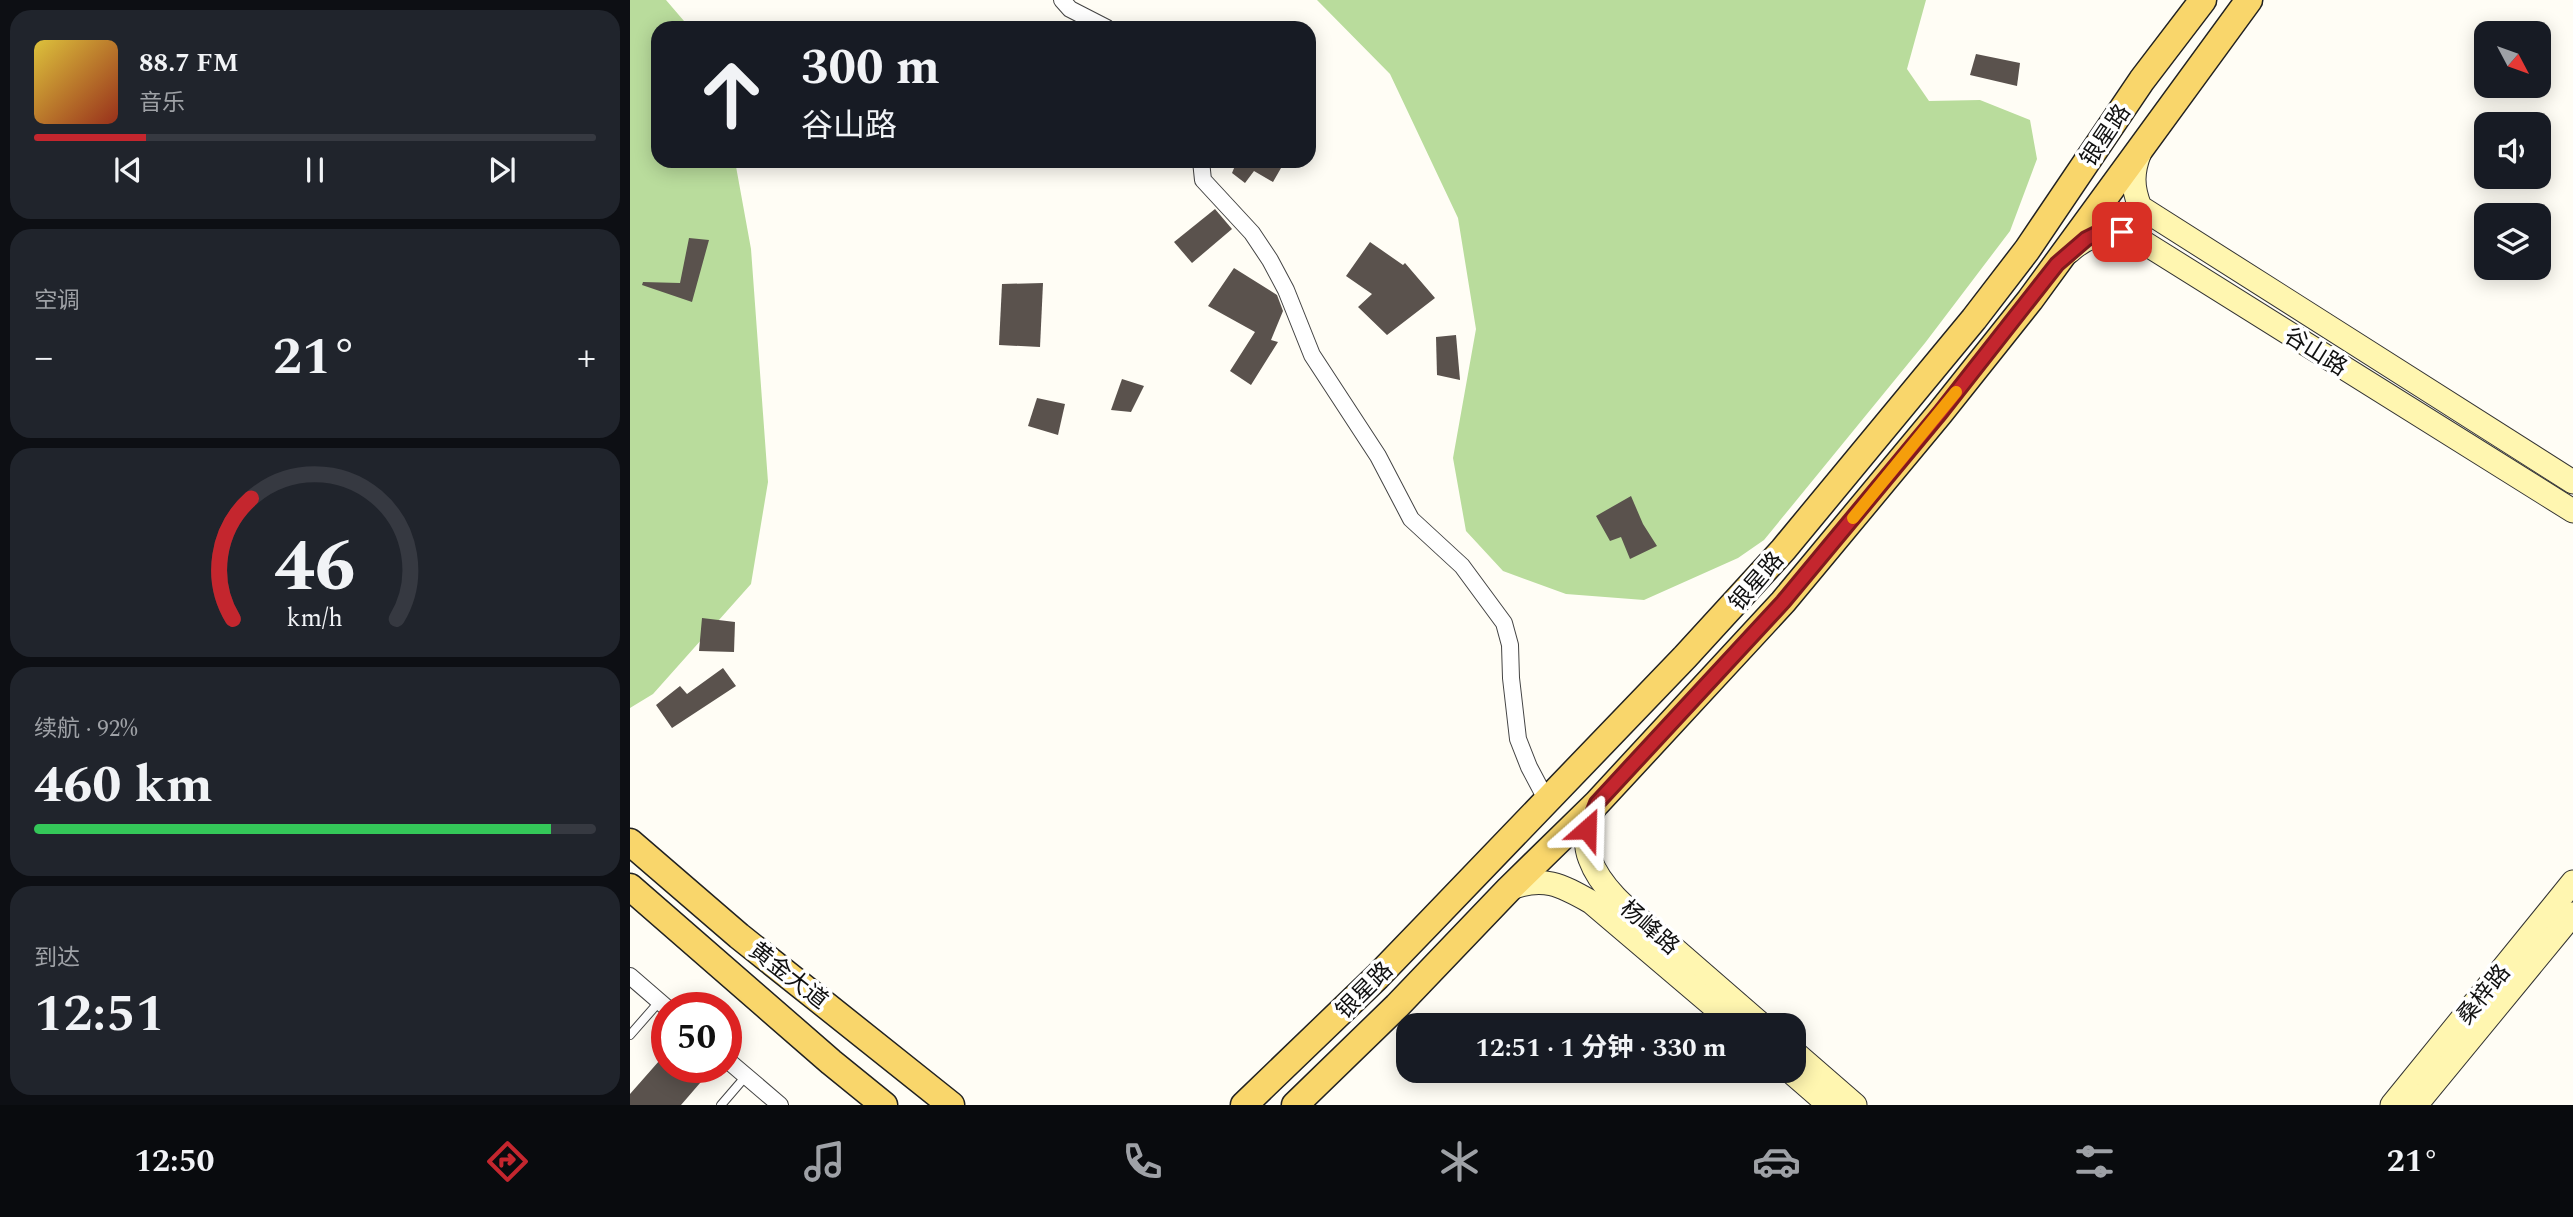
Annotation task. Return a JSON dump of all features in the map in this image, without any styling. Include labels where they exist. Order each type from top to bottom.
[{"type":"main road","name":"银星路","points":[[1244,1105],[1377,978],[1735,604],[1974,319],[2027,250],[2142,80],[2203,0]]},
{"type":"main road","name":"银星路","points":[[1295,1105],[1397,1006],[1597,803],[1783,602],[1948,403],[2057,264],[2249,0]]},
{"type":"main road","name":"谷山路","points":[[2145,141],[2134,167],[2133,181],[2140,207],[2573,482]]},
{"type":"main road","name":"谷山路","points":[[2057,264],[2074,247],[2096,234],[2122,232],[2135,237],[2573,511]]},
{"type":"main road","name":"杨峰路","points":[[1597,803],[1587,829],[1586,843],[1597,875],[1623,904],[1748,1013]]},
{"type":"main road","name":"黄金大道","points":[[630,842],[738,936],[951,1105]]},
{"type":"main road","name":"杨峰路","points":[[1510,889],[1525,883],[1552,883],[1569,889],[1591,902],[1722,1013]]},
{"type":"main road","name":"桑梓路","points":[[2392,1105],[2573,883]]},
{"type":"main road","name":"黄金大道","points":[[630,887],[884,1105]]},
{"type":"main road","name":"桑梓路","points":[[2416,1105],[2573,914]]},
{"type":"main road","points":[[1806,1062],[1855,1105]]},
{"type":"main road","points":[[1804,1083],[1829,1105]]},
{"type":"street","points":[[1062,0],[1070,9],[1093,21]]},
{"type":"street","points":[[1202,168],[1203,180],[1252,233],[1270,260],[1286,290],[1312,355],[1378,456],[1411,519],[1462,566],[1504,623],[1510,645],[1518,739],[1547,801]]},
{"type":"street","points":[[630,976],[651,994]]},
{"type":"street","points":[[742,1073],[780,1105]]},
{"type":"lane","points":[[630,1035],[651,1016]]},
{"type":"lane","points":[[721,1105],[746,1076]]},
{"type":"green space","points":[[630,0],[666,0],[684,21],[651,21],[651,168],[736,168],[751,249],[768,482],[751,584],[653,694],[630,708]]},
{"type":"green space","points":[[1317,0],[1926,0],[1907,69],[1929,101],[1980,100],[2030,120],[2037,159],[2010,231],[1925,343],[1764,540],[1738,558],[1644,600],[1566,594],[1503,571],[1466,531],[1453,458],[1476,329],[1458,218],[1390,74]]},
{"type":"building","points":[[1976,54],[2020,63],[2017,86],[1970,75]]},
{"type":"building","points":[[1234,168],[1281,168],[1273,182],[1254,171],[1245,183],[1232,173]]},
{"type":"building","points":[[1215,209],[1232,229],[1192,263],[1174,242]]},
{"type":"building","points":[[689,238],[709,240],[692,302],[642,285],[643,282],[680,283]]},
{"type":"building","points":[[1370,242],[1403,265],[1405,263],[1435,298],[1387,335],[1358,307],[1372,294],[1346,276]]},
{"type":"building","points":[[1234,268],[1277,295],[1283,311],[1271,340],[1278,342],[1251,385],[1230,371],[1255,332],[1208,306]]},
{"type":"building","points":[[1043,283],[1040,347],[999,345],[1002,284]]},
{"type":"building","points":[[1456,335],[1460,380],[1437,375],[1436,337]]},
{"type":"building","points":[[1122,379],[1144,386],[1131,412],[1111,410]]},
{"type":"building","points":[[1037,398],[1065,404],[1058,435],[1028,426]]},
{"type":"building","points":[[1631,496],[1643,524],[1657,546],[1630,559],[1621,537],[1610,541],[1596,516]]},
{"type":"building","points":[[702,618],[735,622],[734,652],[699,651]]},
{"type":"building","points":[[723,668],[736,686],[672,728],[656,705],[680,686],[687,694]]},
{"type":"building","points":[[651,1070],[651,1083],[700,1083],[681,1105],[630,1105],[630,1094]]},
{"type":"slow traffic","points":[[1853,518],[1956,392]]},
{"type":"route","points":[[1587,829],[1597,803],[1783,602],[1940,413],[2057,264],[2074,247],[2096,234],[2122,232]]}]
